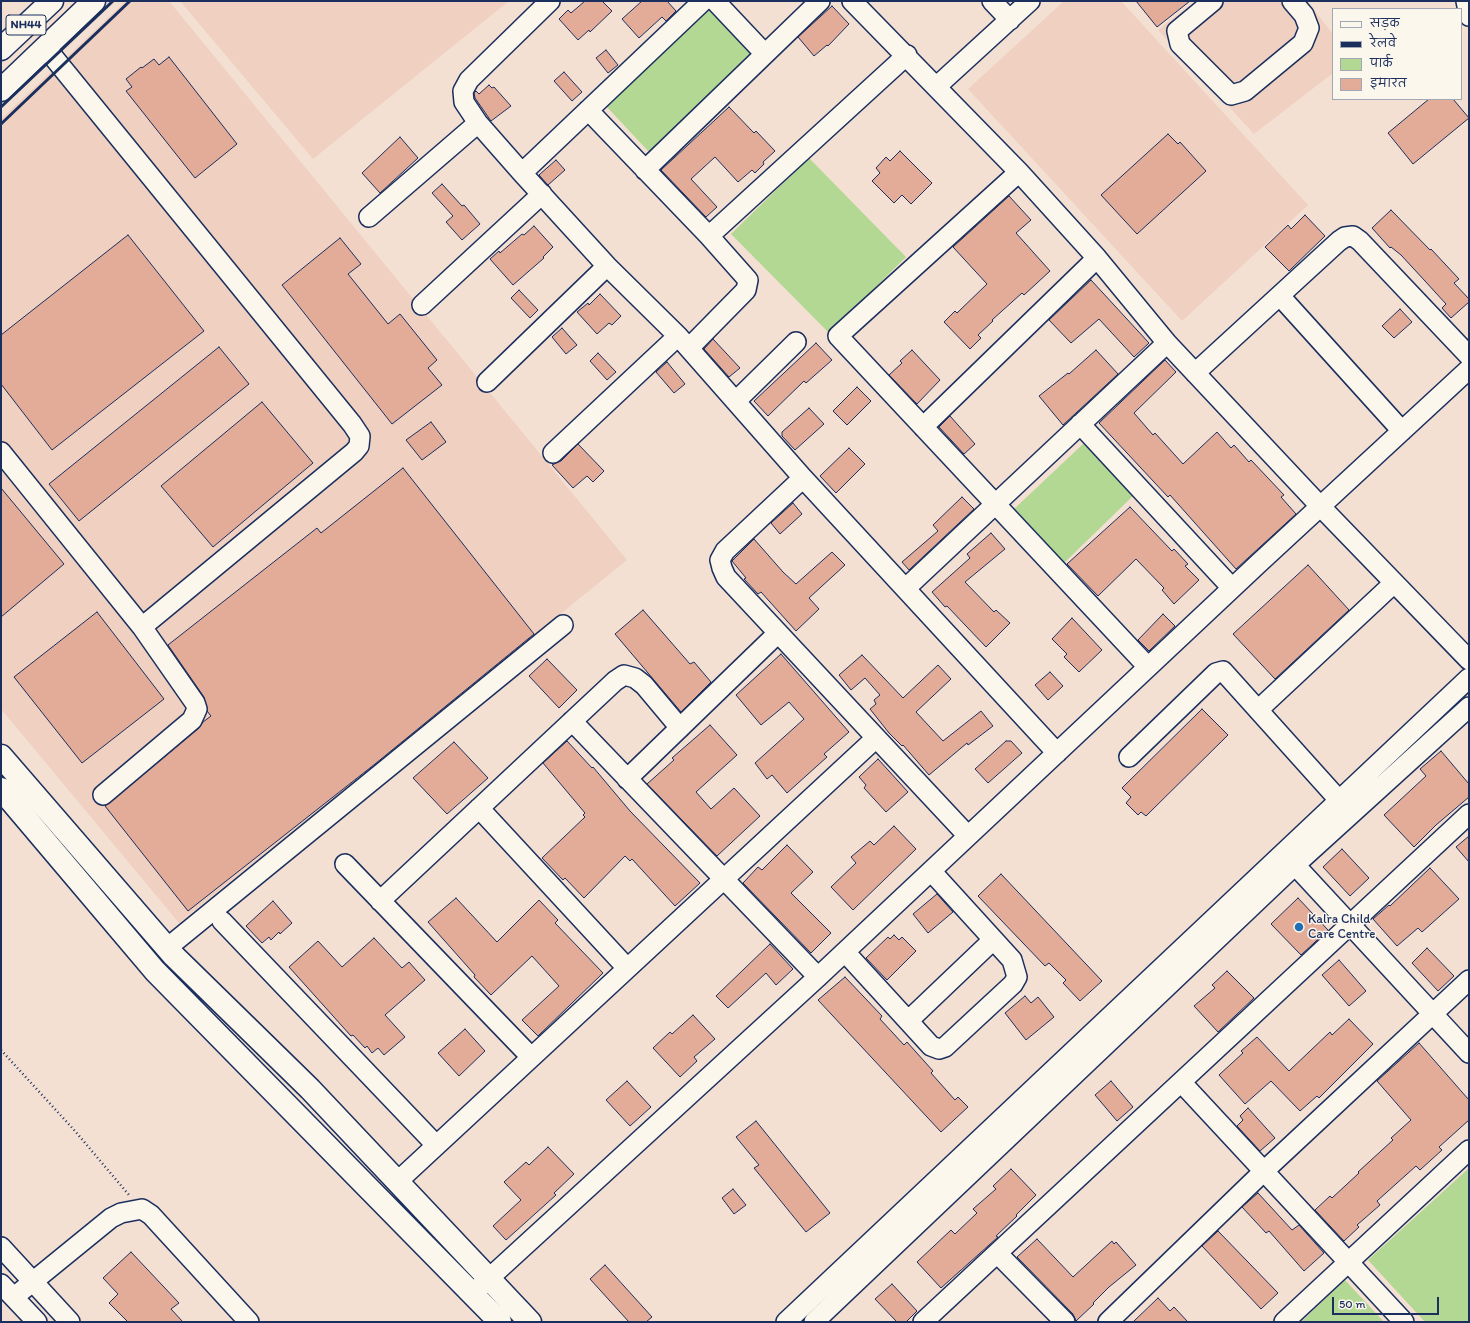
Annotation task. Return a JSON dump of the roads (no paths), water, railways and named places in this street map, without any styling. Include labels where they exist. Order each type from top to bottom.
[{"type":"main road","name":"NH44","points":[[1,49],[52,1]]},
{"type":"main road","points":[[1,90],[94,1]]},
{"type":"main road","points":[[1,756],[167,948],[310,1089],[530,1322]]},
{"type":"main road","points":[[1,788],[155,971],[500,1322]]},
{"type":"street","points":[[550,1],[466,85],[463,91],[464,102],[478,123],[607,266],[684,342],[803,478],[1057,752]]},
{"type":"street","points":[[522,173],[703,1]]},
{"type":"street","points":[[715,1],[765,54]]},
{"type":"street","points":[[645,170],[820,1]]},
{"type":"street","points":[[852,1],[907,55],[1019,172],[1097,258],[1167,343],[1320,506],[1469,660]]},
{"type":"street","points":[[992,1],[1010,20]]},
{"type":"street","points":[[936,87],[1030,1]]},
{"type":"street","points":[[1213,1],[1177,31],[1180,44],[1231,95],[1245,91],[1303,43],[1310,28],[1304,15],[1292,1]]},
{"type":"street","points":[[1466,1],[1469,16]]},
{"type":"street","points":[[46,48],[352,424],[360,436],[359,446],[354,452],[142,627]]},
{"type":"street","points":[[709,236],[907,55]]},
{"type":"street","points":[[552,454],[746,290],[748,280],[709,236],[588,110]]},
{"type":"street","points":[[370,217],[478,123]]},
{"type":"street","points":[[1019,172],[838,336],[1148,667]]},
{"type":"street","points":[[422,305],[542,194]]},
{"type":"street","points":[[1196,373],[1339,241],[1345,237],[1353,236],[1360,241],[1469,356]]},
{"type":"street","points":[[923,427],[1097,258]]},
{"type":"street","points":[[487,382],[607,266]]},
{"type":"street","points":[[1280,296],[1402,431]]},
{"type":"street","points":[[736,401],[796,342]]},
{"type":"street","points":[[906,588],[1167,343]]},
{"type":"street","points":[[473,1293],[845,952],[1232,588],[1469,369]]},
{"type":"street","points":[[1080,424],[1232,588]]},
{"type":"street","points":[[1,452],[142,627],[195,703],[197,709],[192,720],[103,795]]},
{"type":"street","points":[[803,478],[725,551],[720,560],[726,577],[968,836]]},
{"type":"street","points":[[1258,710],[1394,583]]},
{"type":"street","points":[[167,948],[563,625]]},
{"type":"street","points":[[627,779],[778,633]]},
{"type":"street","points":[[1128,757],[1219,671],[1226,674],[1345,807]]},
{"type":"street","points":[[380,901],[615,681],[624,676],[634,678],[644,685],[680,728]]},
{"type":"street","points":[[786,1322],[1345,807],[1469,678]]},
{"type":"street","points":[[814,1322],[1295,866],[1345,807],[1469,707]]},
{"type":"street","points":[[572,721],[818,977]]},
{"type":"street","points":[[397,1182],[876,738]]},
{"type":"street","points":[[479,808],[627,968]]},
{"type":"street","points":[[923,1322],[1469,814]]},
{"type":"street","points":[[345,864],[531,1057]]},
{"type":"street","points":[[1295,866],[1469,1053]]},
{"type":"street","points":[[845,952],[931,1046],[939,1049],[944,1047],[1013,984],[1017,977],[1012,960],[931,871]]},
{"type":"street","points":[[222,921],[436,1145]]},
{"type":"street","points":[[908,1021],[993,940]]},
{"type":"street","points":[[1108,1322],[1264,1172],[1469,980]]},
{"type":"street","points":[[1181,1082],[1404,1322]]},
{"type":"street","points":[[1284,1322],[1469,1150]]},
{"type":"street","points":[[14,1297],[111,1218],[121,1213],[142,1209],[151,1214],[249,1322]]},
{"type":"street","points":[[1,1247],[70,1322]]},
{"type":"street","points":[[997,1253],[1065,1322]]},
{"type":"street","points":[[848,1264],[861,1278]]},
{"type":"street","points":[[1,1284],[37,1322]]},
{"type":"railway","points":[[1,107],[113,1]]},
{"type":"railway","points":[[1,124],[130,1]]},
{"type":"place","name":"Kalra Child Care Centre","points":[[1299,927]]}]
